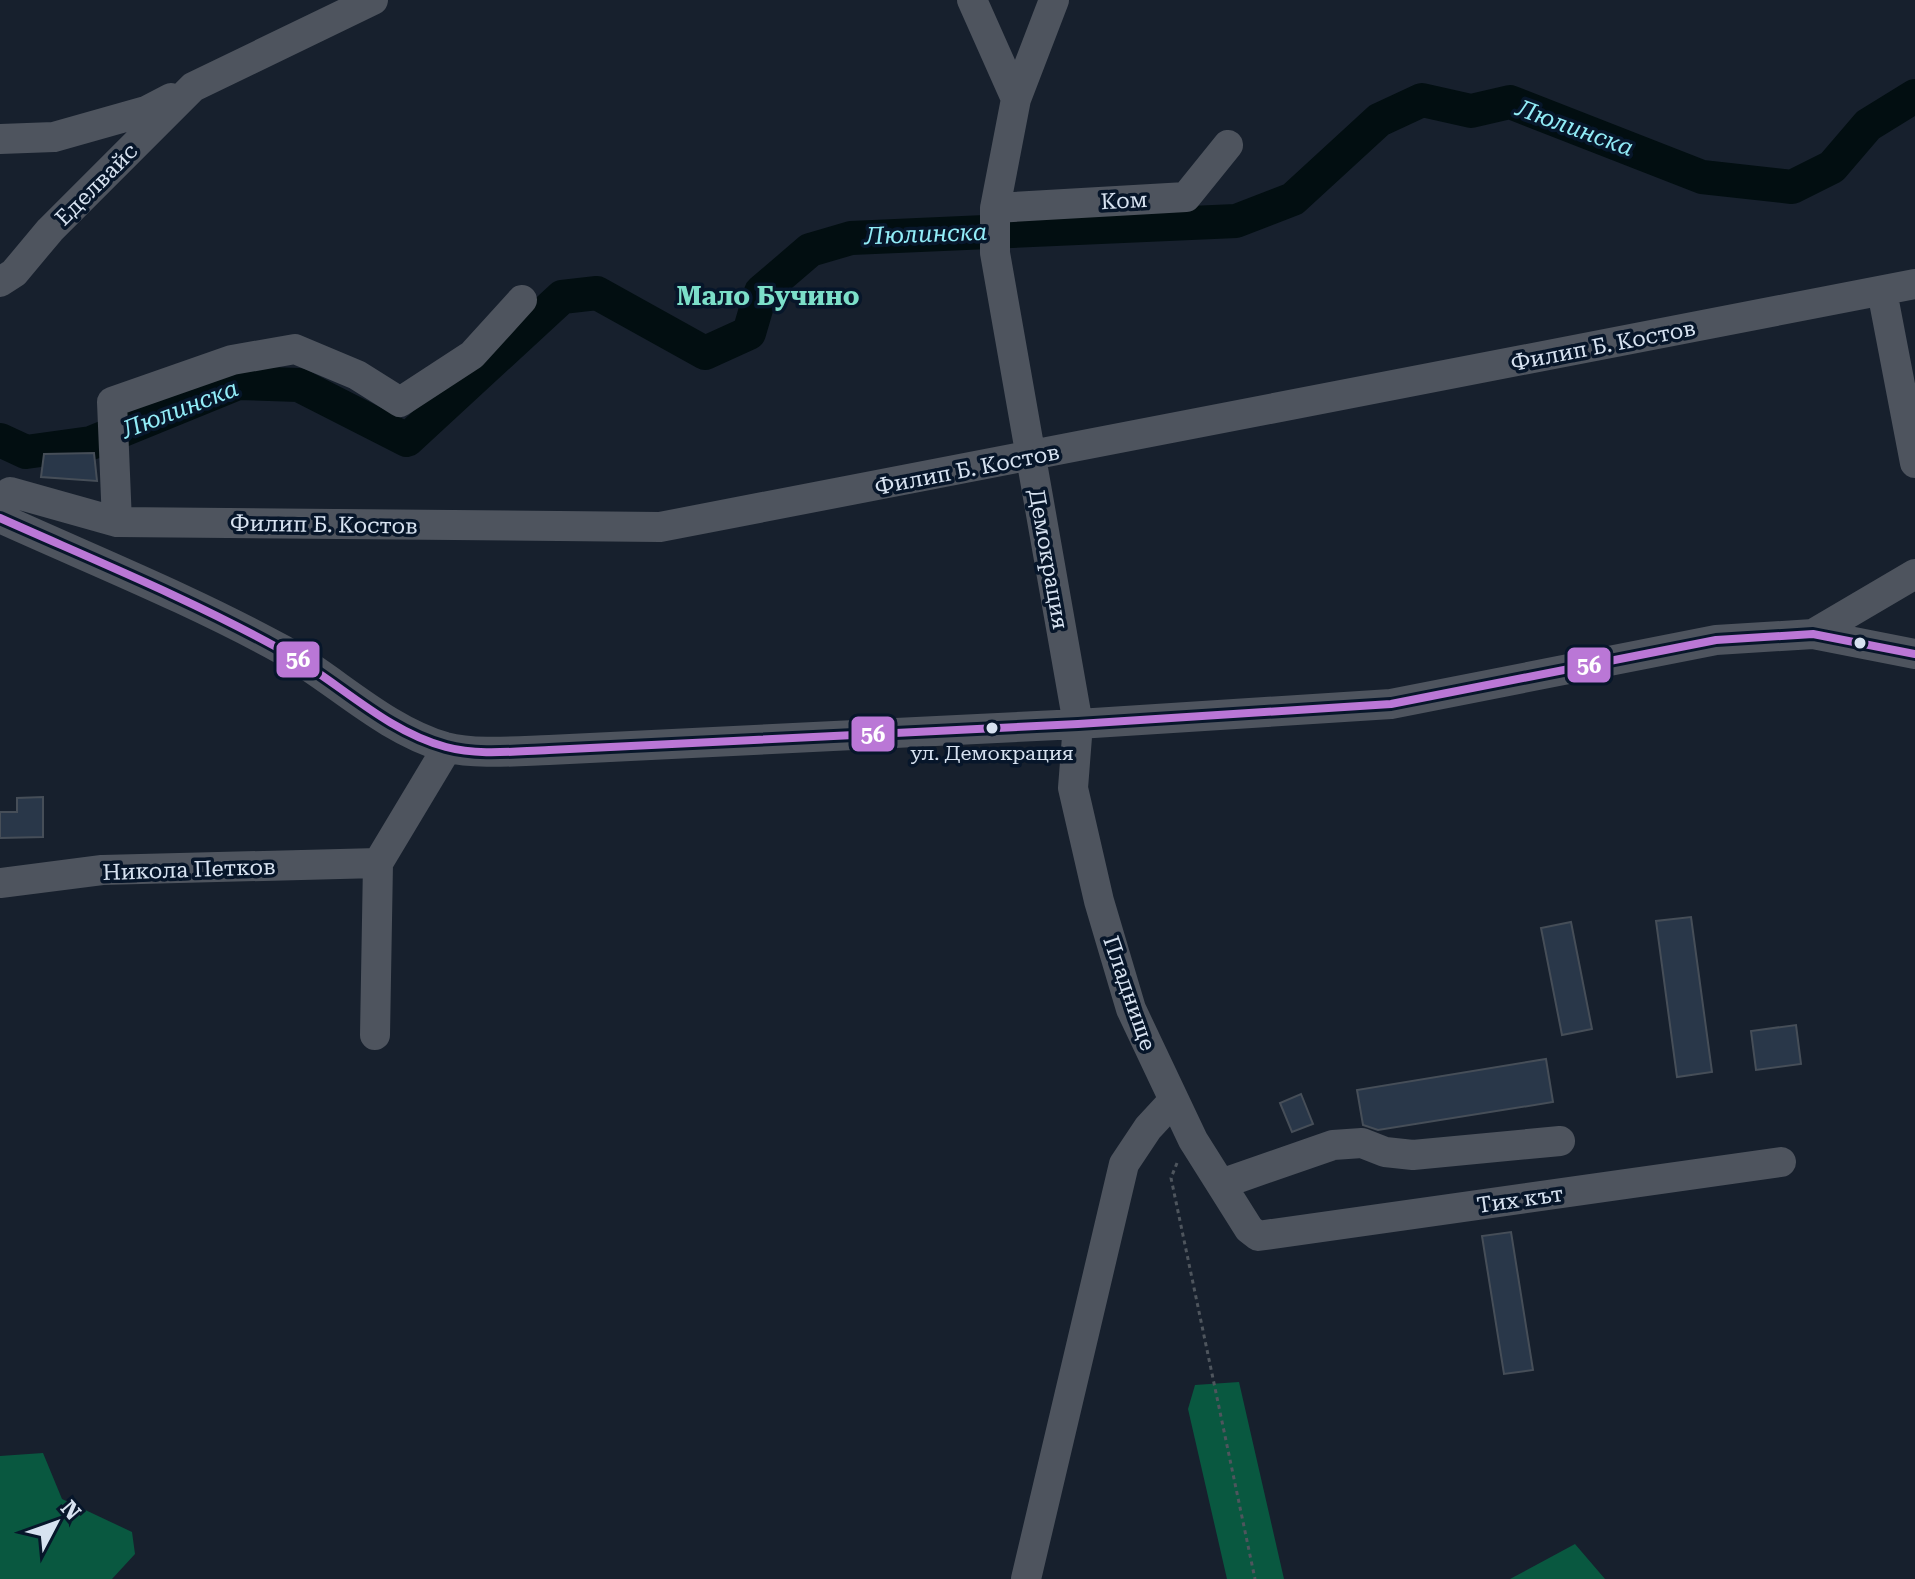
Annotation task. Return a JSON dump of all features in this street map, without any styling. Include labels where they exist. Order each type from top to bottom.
[{"type":"street","name":"Еделвайс","points":[[0,139],[54,137],[146,111],[373,0]]},
{"type":"street","points":[[972,0],[1016,99]]},
{"type":"street","name":"Демокрация","points":[[1054,0],[1016,99],[995,208],[995,253],[1078,724]]},
{"type":"street","name":"Еделвайс","points":[[0,282],[14,273],[50,230],[193,87]]},
{"type":"street","name":"Ком","points":[[995,208],[1186,197],[1228,145]]},
{"type":"street","name":"Филип Б. Костов","points":[[3,502],[117,522],[660,527],[1915,284]]},
{"type":"street","points":[[1882,291],[1915,463]]},
{"type":"street","points":[[117,522],[112,402],[232,360],[295,349],[357,375],[400,402],[472,355],[522,300]]},
{"type":"street","points":[[3,502],[291,655],[402,728],[447,748],[549,750],[1078,724],[1391,704],[1716,640],[1813,634],[1915,654]]},
{"type":"street","points":[[1813,634],[1915,574]]},
{"type":"street","name":"Пладнище","points":[[1078,724],[1073,788],[1099,901],[1131,1009],[1193,1140],[1249,1229],[1258,1236]]},
{"type":"street","points":[[375,1035],[378,863],[447,748]]},
{"type":"street","name":"Никола Петков","points":[[0,883],[102,870],[378,863]]},
{"type":"street","points":[[1026,1579],[1124,1164],[1148,1128],[1173,1101]]},
{"type":"street","points":[[1221,1184],[1333,1145],[1362,1143],[1385,1152],[1413,1155],[1560,1141]]},
{"type":"street","name":"Тих кът","points":[[1258,1236],[1781,1162]]},
{"type":"path","points":[[1193,1140],[1178,1159],[1171,1178],[1255,1579]]},
{"type":"green space","points":[[1239,1382],[1284,1579],[1227,1579],[1188,1409],[1195,1385]]},
{"type":"green space","points":[[43,1453],[62,1499],[132,1532],[135,1554],[112,1579],[0,1579],[0,1456]]},
{"type":"green space","points":[[1575,1544],[1605,1579],[1510,1579]]},
{"type":"building","points":[[94,453],[97,481],[41,477],[44,454]]},
{"type":"building","points":[[43,797],[43,837],[0,838],[0,812],[17,812],[17,798]]},
{"type":"building","points":[[1691,917],[1712,1072],[1677,1077],[1656,921]]},
{"type":"building","points":[[1571,922],[1592,1029],[1562,1035],[1541,928]]},
{"type":"building","points":[[1796,1025],[1801,1064],[1756,1070],[1751,1031]]},
{"type":"building","points":[[1546,1059],[1553,1102],[1378,1130],[1363,1125],[1357,1090]]},
{"type":"building","points":[[1301,1094],[1313,1124],[1292,1132],[1280,1103]]},
{"type":"building","points":[[1511,1232],[1533,1370],[1504,1374],[1482,1236]]},
{"type":"waterway","name":"Люлинска","points":[[0,440],[26,452],[91,443],[238,383],[299,385],[407,440],[562,297],[597,293],[705,353],[749,333],[761,292],[810,250],[851,238],[1236,221],[1293,199],[1379,120],[1422,100],[1471,111],[1510,102],[1702,177],[1792,187],[1832,167],[1868,125],[1915,96]]},
{"type":"transit line","name":"56","points":[[0,518],[212,613],[301,661],[401,729],[446,747],[484,752],[1078,724],[1391,704],[1716,640],[1813,634],[1915,654]]},
{"type":"place","name":"ул. Демокрация","points":[[992,728]]},
{"type":"district","name":"Мало Бучино","points":[[768,296]]}]
